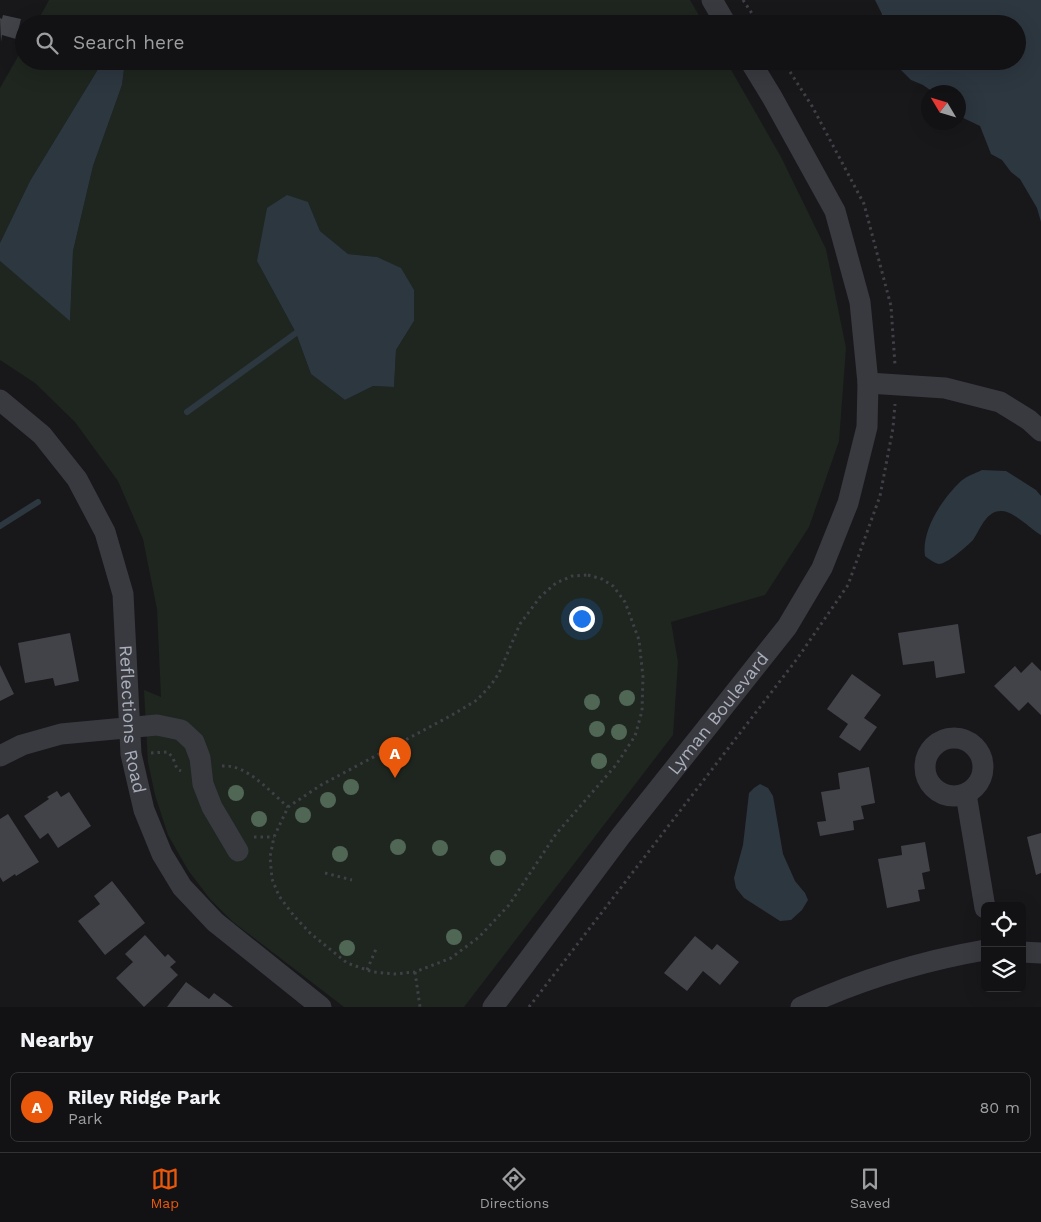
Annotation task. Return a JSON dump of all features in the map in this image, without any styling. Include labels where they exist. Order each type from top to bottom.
[{"type":"street","points":[[712,0],[721,15]]},
{"type":"street","name":"Lyman Boulevard","points":[[493,1007],[620,837],[792,619],[822,568],[848,503],[867,427],[868,383],[860,302],[835,212],[756,70]]},
{"type":"street","points":[[868,383],[945,388],[1000,402],[1029,420],[1041,431]]},
{"type":"street","name":"Reflections Road","points":[[0,400],[48,442],[77,479],[105,532],[123,594],[130,754],[144,810],[162,854],[182,887],[215,922],[320,1007]]},
{"type":"street","points":[[0,756],[22,745],[61,734],[162,725],[181,730],[194,742],[200,758],[203,784],[212,807],[238,851]]},
{"type":"street","points":[[966,794],[984,902]]},
{"type":"street","points":[[801,1007],[841,989],[905,968],[944,957],[981,951]]},
{"type":"street","points":[[1026,952],[1041,953]]},
{"type":"path","points":[[743,0],[753,15]]},
{"type":"path","points":[[530,1007],[791,667],[848,585],[880,496],[893,428],[896,384],[891,306],[864,204],[812,106],[789,70]]},
{"type":"path","points":[[588,575],[602,579],[613,586],[625,602],[639,640],[643,677],[642,711],[635,736],[616,765],[556,834],[509,905],[479,936],[451,958],[415,972],[394,974],[373,972],[347,963],[326,948],[294,916],[280,896],[272,879],[270,856],[274,837],[288,807],[321,784],[477,700],[499,673],[520,624],[540,597],[556,583],[572,576],[588,575]]},
{"type":"path","points":[[325,872],[352,880]]},
{"type":"path","points":[[367,970],[376,949]]},
{"type":"path","points":[[415,972],[420,1007]]},
{"type":"shaded area","points":[[49,0],[690,0],[699,15],[41,15]]},
{"type":"shaded area","points":[[875,0],[1041,0],[1041,222],[1037,208],[1020,179],[1011,172],[1002,160],[991,154],[980,126],[966,119],[966,85],[923,85],[911,80],[901,70],[1026,70],[1026,15],[882,15]]},
{"type":"shaded area","points":[[15,62],[15,70],[98,70],[30,181],[0,243],[0,88]]},
{"type":"shaded area","points":[[98,70],[124,70],[122,85],[93,166],[73,251],[70,321],[0,261],[0,243],[30,181]]},
{"type":"shaded area","points":[[124,70],[731,70],[781,157],[826,249],[846,348],[839,441],[809,527],[765,595],[671,622],[678,662],[673,735],[464,1007],[344,1007],[233,922],[210,899],[188,870],[168,835],[155,795],[148,762],[144,690],[161,697],[157,609],[143,539],[118,481],[75,422],[35,383],[0,360],[0,261],[70,320],[73,251],[93,166],[122,85]],"holes":[[[308,202],[320,231],[348,254],[376,257],[414,321],[396,350],[394,387],[373,386],[345,400],[311,374],[296,333],[257,261]]]},
{"type":"shaded area","points":[[287,195],[308,202],[320,231],[348,254],[377,257],[401,268],[414,290],[414,321],[396,350],[394,387],[373,386],[345,400],[311,374],[296,333],[257,261],[267,208]]},
{"type":"shaded area","points":[[982,470],[1006,471],[1036,490],[1041,496],[1041,535],[1011,514],[1002,511],[996,512],[988,517],[973,540],[957,554],[943,563],[933,562],[925,556],[925,546],[926,536],[935,515],[947,496],[961,481]]},
{"type":"shaded area","points":[[760,784],[768,788],[773,796],[783,854],[795,881],[808,900],[802,910],[791,920],[780,921],[744,898],[736,888],[734,878],[743,845],[749,793]]},
{"type":"building","points":[[3,15],[15,18],[15,39],[2,35],[1,42],[0,18],[2,19]]},
{"type":"building","points":[[958,624],[965,673],[936,678],[934,661],[903,665],[898,633]]},
{"type":"building","points":[[70,633],[79,681],[55,686],[53,678],[25,683],[18,643]]},
{"type":"building","points":[[1032,662],[1041,671],[1041,715],[1028,702],[1019,711],[994,686],[1015,666],[1021,673]]},
{"type":"building","points":[[0,665],[14,694],[0,701]]},
{"type":"building","points":[[852,674],[881,695],[864,718],[877,727],[860,751],[839,737],[848,724],[827,709]]},
{"type":"building","points":[[869,767],[875,803],[861,806],[864,819],[853,821],[854,830],[820,836],[817,822],[826,821],[821,792],[840,789],[838,773]]},
{"type":"building","points":[[57,791],[61,797],[69,792],[91,826],[58,848],[48,833],[40,839],[24,816],[49,799],[47,797]]},
{"type":"building","points":[[8,814],[39,862],[3,882],[0,877],[0,819]]},
{"type":"building","points":[[1041,833],[1041,873],[1036,875],[1027,837]]},
{"type":"building","points":[[925,842],[930,871],[922,873],[925,889],[918,890],[920,901],[887,908],[878,859],[902,855],[901,846]]},
{"type":"building","points":[[112,881],[145,923],[105,955],[78,921],[100,904],[94,896]]},
{"type":"building","points":[[145,935],[165,957],[168,954],[176,962],[170,967],[178,975],[144,1007],[116,978],[133,962],[125,954]]},
{"type":"building","points":[[695,936],[712,950],[717,944],[739,962],[720,985],[703,971],[687,991],[664,973]]},
{"type":"building","points":[[186,982],[209,999],[214,993],[233,1007],[167,1007]]},
{"type":"waterway","points":[[187,412],[296,333]]},
{"type":"waterway","points":[[0,526],[38,502]]},
{"type":"place","name":"Riley Ridge Park","points":[[395,778]]}]
